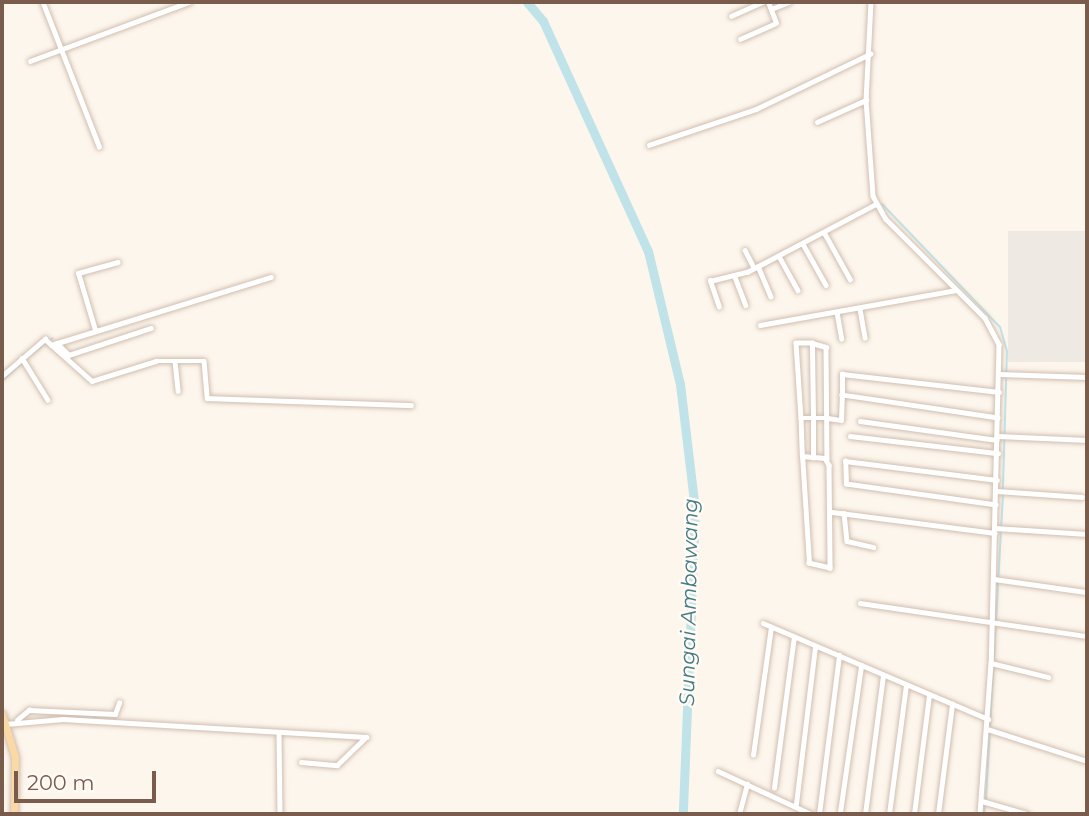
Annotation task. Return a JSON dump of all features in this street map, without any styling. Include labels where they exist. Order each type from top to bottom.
[{"type":"main road","points":[[2,714],[15,757],[14,814]]},
{"type":"street","points":[[43,2],[99,146]]},
{"type":"street","points":[[30,61],[189,2]]},
{"type":"street","points":[[731,16],[765,2],[771,9],[775,24],[740,39]]},
{"type":"street","points":[[771,9],[789,2]]},
{"type":"street","points":[[871,2],[871,54],[866,100],[876,205],[995,332],[1005,374],[999,393],[997,480],[1001,491],[996,505],[996,619],[980,814]]},
{"type":"street","points":[[649,145],[756,109],[871,54]]},
{"type":"street","points":[[817,122],[866,100]]},
{"type":"street","points":[[719,307],[709,281],[735,276],[756,267],[876,205]]},
{"type":"street","points":[[824,232],[850,279]]},
{"type":"street","points":[[803,244],[826,285]]},
{"type":"street","points":[[745,250],[771,296]]},
{"type":"street","points":[[779,256],[797,290]]},
{"type":"street","points":[[94,330],[79,273],[118,262]]},
{"type":"street","points":[[735,276],[746,305]]},
{"type":"street","points":[[2,376],[22,358],[50,343],[271,277]]},
{"type":"street","points":[[760,325],[860,309],[957,289]]},
{"type":"street","points":[[860,309],[865,338]]},
{"type":"street","points":[[837,312],[842,339]]},
{"type":"street","points":[[50,343],[69,355],[150,328]]},
{"type":"street","points":[[50,343],[92,381],[156,361],[204,361],[206,398],[411,405]]},
{"type":"street","points":[[812,343],[813,458]]},
{"type":"street","points":[[812,343],[826,347],[827,459],[833,565],[812,567],[801,418],[796,346],[812,343]]},
{"type":"street","points":[[22,358],[48,400]]},
{"type":"street","points":[[175,361],[178,391]]},
{"type":"street","points":[[801,418],[841,419],[843,372],[999,393]]},
{"type":"street","points":[[1005,374],[1087,377]]},
{"type":"street","points":[[842,395],[998,418]]},
{"type":"street","points":[[860,421],[998,437],[1087,440]]},
{"type":"street","points":[[849,436],[998,453]]},
{"type":"street","points":[[802,456],[827,459]]},
{"type":"street","points":[[996,505],[846,484],[845,461],[997,480]]},
{"type":"street","points":[[1001,491],[1082,497]]},
{"type":"street","points":[[832,512],[997,529],[1087,534]]},
{"type":"street","points":[[844,513],[847,541],[873,547]]},
{"type":"street","points":[[997,580],[1087,592]]},
{"type":"street","points":[[860,603],[996,619],[1087,636]]},
{"type":"street","points":[[763,623],[988,719]]},
{"type":"street","points":[[753,755],[772,627]]},
{"type":"street","points":[[774,789],[794,637]]},
{"type":"street","points":[[796,804],[815,646]]},
{"type":"street","points":[[819,814],[839,656]]},
{"type":"street","points":[[991,663],[1048,677]]},
{"type":"street","points":[[840,812],[861,666]]},
{"type":"street","points":[[865,814],[883,675]]},
{"type":"street","points":[[889,814],[906,685]]},
{"type":"street","points":[[914,814],[929,695]]},
{"type":"street","points":[[16,721],[29,710],[114,714],[119,703]]},
{"type":"street","points":[[938,814],[952,704]]},
{"type":"street","points":[[6,724],[16,721],[63,719],[366,737],[337,765],[301,762]]},
{"type":"street","points":[[988,729],[1087,761]]},
{"type":"street","points":[[279,733],[280,814]]},
{"type":"street","points":[[719,771],[811,814]]},
{"type":"street","points":[[739,814],[747,784]]},
{"type":"street","points":[[982,801],[1027,814]]},
{"type":"shaded area","points":[[1008,231],[1087,231],[1087,362],[1008,362]]},
{"type":"waterway","name":"Sungai Ambawang","points":[[527,2],[543,21],[648,251],[680,384],[695,510],[683,814]]},
{"type":"waterway","points":[[882,204],[1000,327],[1007,351],[1003,489]]},
{"type":"waterway","points":[[26,359],[53,338]]},
{"type":"waterway","points":[[2,381],[22,363]]},
{"type":"waterway","points":[[986,799],[1003,494]]},
{"type":"waterway","points":[[984,814],[985,805]]}]
